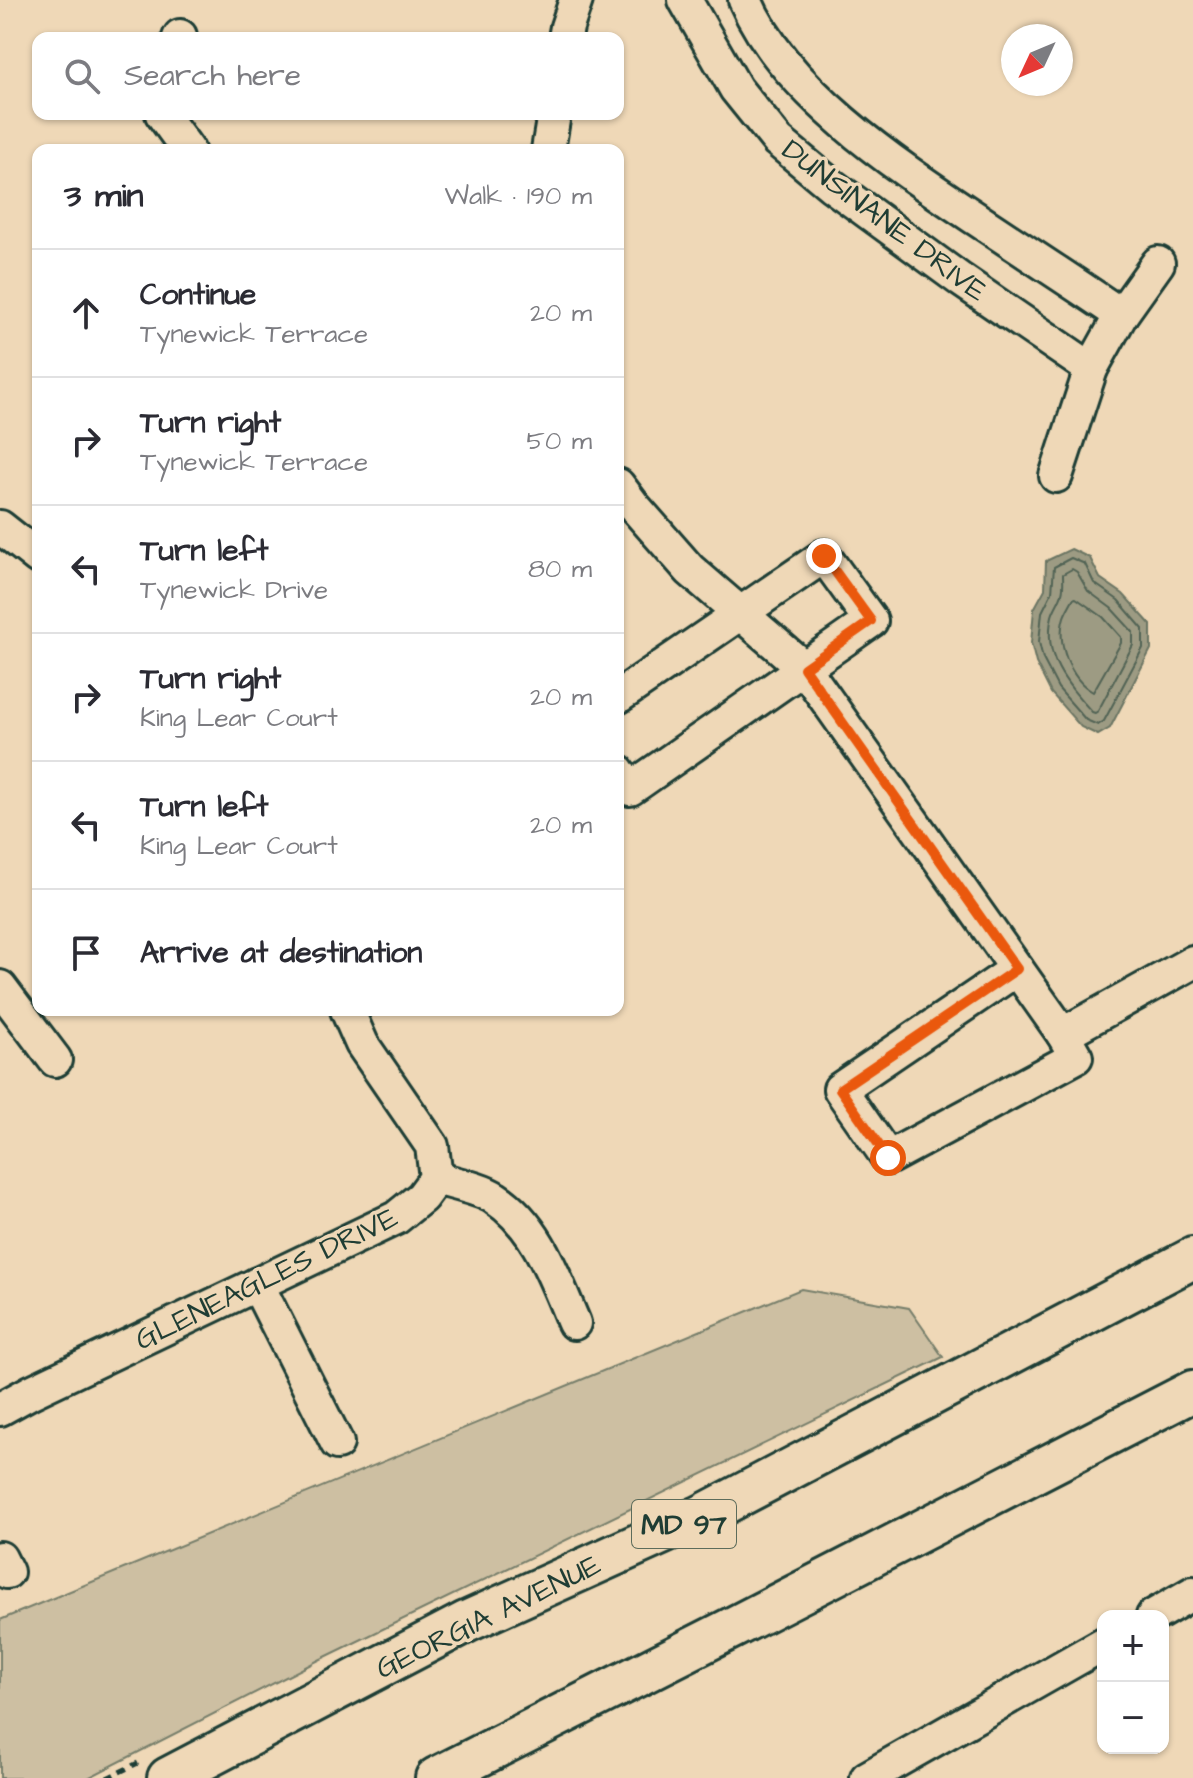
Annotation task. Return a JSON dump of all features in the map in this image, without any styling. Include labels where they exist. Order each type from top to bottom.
[{"type":"main road","name":"GEORGIA AVENUE","points":[[168,1778],[466,1622],[699,1517],[1193,1258]]},
{"type":"main road","points":[[436,1778],[1193,1391]]},
{"type":"street","points":[[567,32],[576,0]]},
{"type":"street","name":"DUNSINANE DRIVE","points":[[685,0],[736,89],[778,141],[831,185],[961,280],[1091,369]]},
{"type":"street","points":[[745,0],[785,65],[843,122],[922,182],[1121,315]]},
{"type":"street","points":[[166,120],[184,144]]},
{"type":"street","points":[[549,144],[553,120]]},
{"type":"street","points":[[1056,476],[1091,369],[1121,315],[1158,263]]},
{"type":"street","points":[[624,493],[690,570],[804,668],[1063,1034],[1076,1057],[888,1158],[840,1089],[1017,969]]},
{"type":"street","points":[[0,527],[32,552]]},
{"type":"street","points":[[624,693],[824,556],[871,621],[630,789],[624,780]]},
{"type":"street","points":[[1063,1034],[1193,962]]},
{"type":"street","points":[[0,987],[55,1060]]},
{"type":"street","points":[[350,1016],[362,1044],[432,1146],[436,1178],[494,1197],[522,1221],[547,1260],[574,1323]]},
{"type":"street","name":"GLENEAGLES DRIVE","points":[[0,1409],[396,1218],[422,1197],[436,1178]]},
{"type":"street","points":[[257,1284],[337,1443]]},
{"type":"street","points":[[1163,1610],[1193,1593]]},
{"type":"street","points":[[867,1778],[1097,1647]]},
{"type":"shaded area","points":[[801,1289],[909,1308],[943,1357],[319,1660],[88,1778],[0,1778],[0,1620]]},
{"type":"water","points":[[1071,549],[1090,558],[1100,578],[1123,594],[1151,625],[1151,649],[1110,728],[1098,735],[1081,727],[1051,693],[1036,663],[1031,643],[1034,609],[1045,589],[1046,561]]},
{"type":"route","points":[[824,556],[871,621],[804,668],[1017,969],[840,1089],[888,1158]]}]
